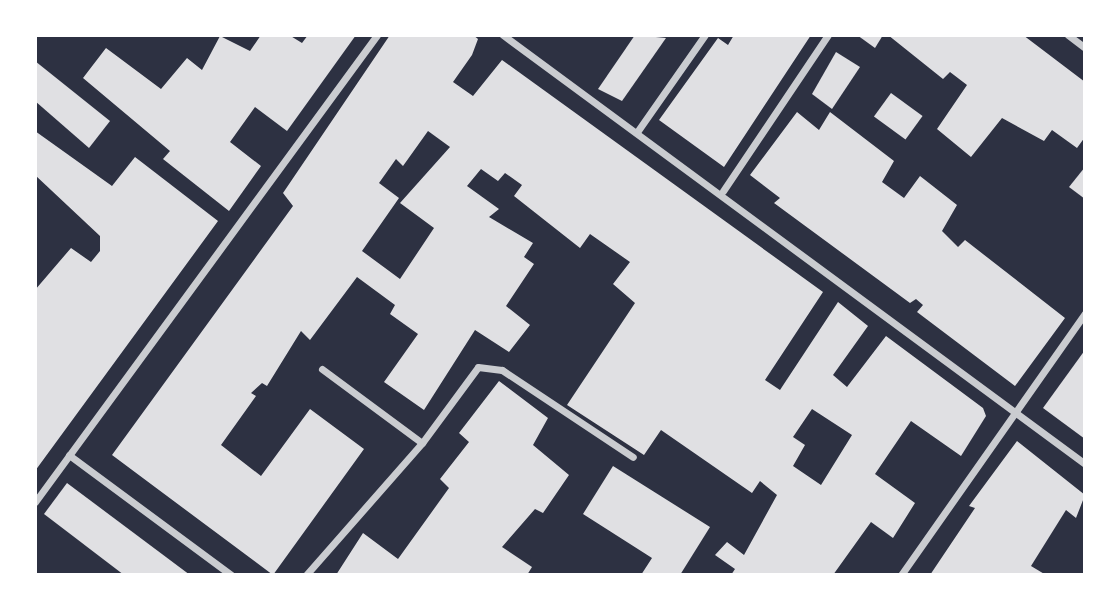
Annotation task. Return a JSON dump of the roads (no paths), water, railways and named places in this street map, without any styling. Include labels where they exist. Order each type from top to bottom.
[{"type":"street","points":[[35,502],[377,35]]},
{"type":"street","points":[[503,35],[723,191],[1085,464]]},
{"type":"street","points":[[638,132],[705,35]]},
{"type":"street","points":[[723,191],[828,35]]},
{"type":"street","points":[[1068,35],[1085,48]]},
{"type":"street","points":[[901,575],[1013,411],[1085,313]]},
{"type":"street","points":[[306,575],[422,443],[478,367],[502,370],[634,457]]},
{"type":"street","points":[[322,369],[422,443]]},
{"type":"street","points":[[69,455],[230,575]]}]
